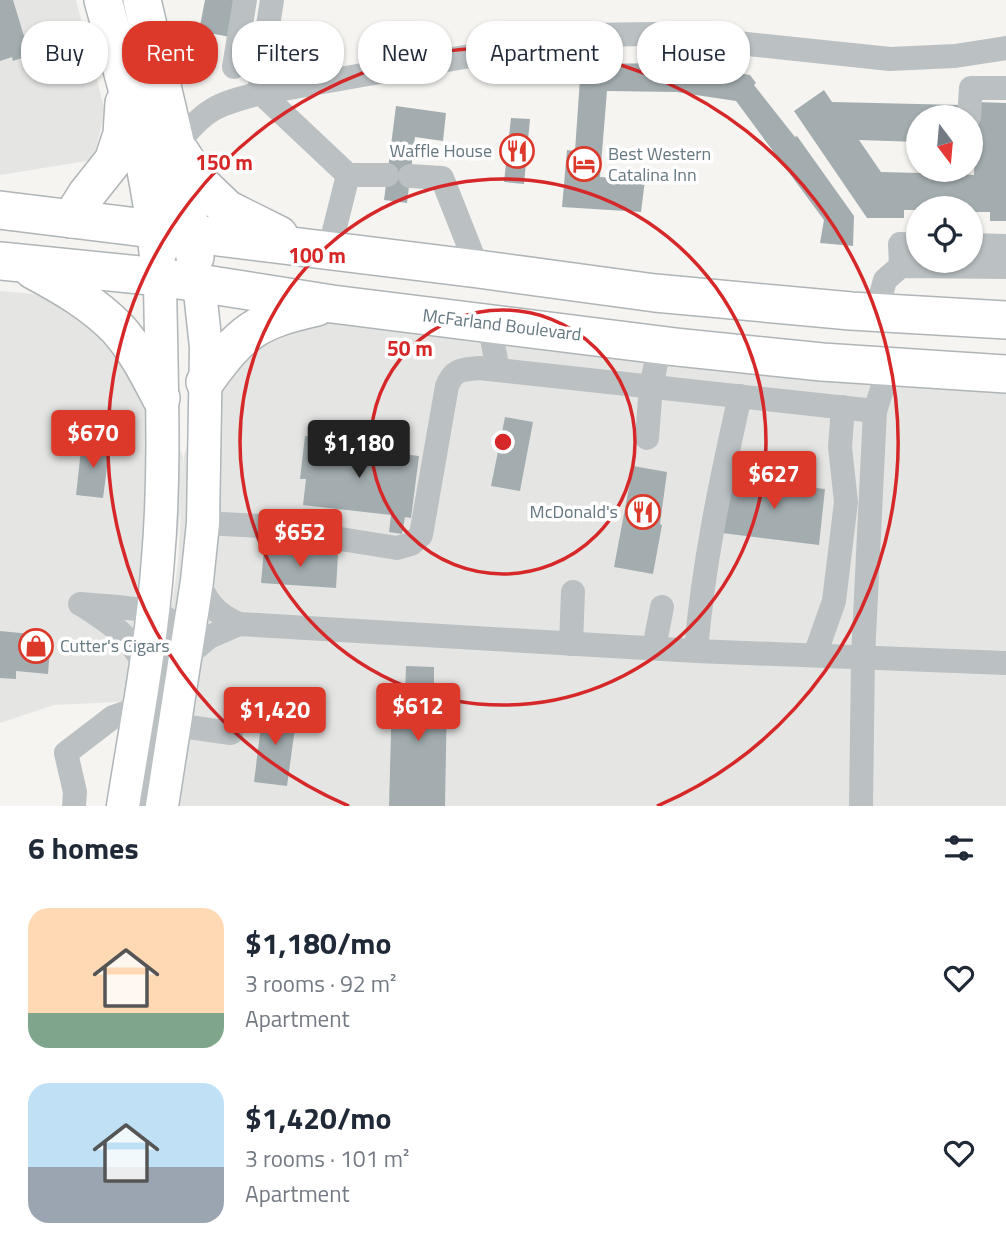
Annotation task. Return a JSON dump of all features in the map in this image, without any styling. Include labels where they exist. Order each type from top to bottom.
[{"type":"highway","points":[[103,0],[122,64]]},
{"type":"highway","points":[[142,0],[176,146],[198,283]]},
{"type":"highway","points":[[71,219],[113,161],[122,134],[126,84]]},
{"type":"highway","points":[[127,84],[156,229],[160,277]]},
{"type":"highway","points":[[176,146],[202,185],[227,209],[318,249]]},
{"type":"highway","points":[[0,210],[655,293],[876,313],[1006,320]]},
{"type":"highway","points":[[10,262],[65,288],[102,314],[119,330],[136,353],[162,398]]},
{"type":"highway","name":"McFarland Boulevard","points":[[10,262],[160,277],[332,304],[660,345],[889,367],[1006,374]]},
{"type":"highway","points":[[205,382],[227,352],[250,330],[284,315],[332,304]]},
{"type":"main road","points":[[123,806],[158,568],[163,470],[160,277]]},
{"type":"main road","points":[[162,806],[203,523],[204,316],[198,283]]},
{"type":"street","points":[[241,21],[244,0]]},
{"type":"street","points":[[272,0],[260,75],[261,93],[348,175],[442,178],[478,269]]},
{"type":"street","points":[[176,146],[202,117],[223,103],[261,93],[588,35],[631,33],[890,58],[970,55],[1006,48]]},
{"type":"street","points":[[930,57],[971,89],[1006,88]]},
{"type":"street","points":[[970,105],[971,89]]},
{"type":"street","points":[[318,249],[348,175]]},
{"type":"street","points":[[901,266],[900,244],[906,244]]},
{"type":"street","points":[[983,246],[1006,246]]},
{"type":"street","points":[[876,313],[885,280],[901,266],[1006,267]]},
{"type":"street","points":[[489,323],[498,370]]},
{"type":"street","points":[[647,438],[652,387],[660,345]]},
{"type":"street","points":[[861,806],[863,657],[875,411],[889,367]]},
{"type":"street","points":[[203,523],[258,526],[397,548],[411,544],[421,535],[447,386],[451,376],[461,370],[479,368],[875,411]]},
{"type":"street","points":[[696,651],[706,570],[726,453],[740,396]]},
{"type":"street","points":[[815,655],[834,601],[846,502],[841,447],[843,407]]},
{"type":"street","points":[[105,607],[133,593],[158,568]]},
{"type":"street","points":[[197,576],[210,606],[225,618],[239,624],[696,651],[1006,663]]},
{"type":"street","points":[[571,644],[573,592]]},
{"type":"street","points":[[145,666],[128,638],[118,628],[80,604],[153,612],[167,618],[172,629],[145,802],[147,806]]},
{"type":"street","points":[[654,648],[662,607]]},
{"type":"street","points":[[184,659],[209,636],[239,624]]},
{"type":"street","points":[[74,806],[75,792],[66,752],[113,717],[139,708]]},
{"type":"street","points":[[174,725],[231,733]]},
{"type":"shaded area","points":[[0,0],[76,0],[81,21],[21,21],[21,84],[98,84],[105,111],[93,160],[0,175]]},
{"type":"shaded area","points":[[0,291],[70,297],[144,376],[183,456],[182,479],[184,455],[220,367],[289,318],[1006,374],[1006,806],[143,806],[178,563],[181,508],[157,700],[54,705],[0,723]]},
{"type":"building","points":[[0,0],[13,0],[21,26],[21,58],[13,61],[12,57],[0,61]]},
{"type":"building","points":[[205,0],[237,0],[230,37],[218,35],[218,21],[201,21]]},
{"type":"building","name":"Best Western Catalina Inn","points":[[637,63],[637,84],[750,84],[750,75],[756,83],[754,85],[795,137],[797,136],[854,216],[853,246],[820,243],[824,220],[736,101],[676,92],[607,91],[600,177],[645,180],[641,212],[562,207],[567,150],[575,151],[580,84],[623,84],[623,64]]},
{"type":"building","points":[[824,90],[832,102],[961,105],[906,105],[906,142],[859,140],[881,172],[906,173],[906,182],[984,182],[984,105],[976,105],[976,102],[1006,103],[1006,221],[990,221],[990,212],[983,212],[983,196],[906,196],[904,218],[867,218],[794,111]]},
{"type":"building","points":[[396,106],[446,113],[443,141],[415,137],[407,203],[384,200]]},
{"type":"building","name":"Waffle House","points":[[511,118],[530,119],[524,184],[504,182]]},
{"type":"building","points":[[505,417],[533,422],[520,491],[491,486]]},
{"type":"building","points":[[305,436],[344,441],[343,447],[419,456],[411,518],[405,517],[402,534],[389,532],[391,515],[303,505],[306,479],[300,479]]},
{"type":"building","points":[[82,441],[110,445],[103,498],[76,495]]},
{"type":"building","name":"McDonald's","points":[[633,466],[667,472],[662,525],[653,574],[614,567]]},
{"type":"building","points":[[729,478],[825,489],[819,545],[722,533]]},
{"type":"building","points":[[264,549],[338,555],[336,588],[261,583]]},
{"type":"building","points":[[0,631],[51,636],[48,674],[16,671],[16,679],[0,678]]},
{"type":"building","points":[[406,666],[434,667],[434,697],[447,697],[445,806],[389,806],[392,696],[405,696]]},
{"type":"building","points":[[263,709],[297,713],[287,786],[254,782]]},
{"type":"place","name":"Waffle House","points":[[517,151]]},
{"type":"place","name":"Best Western Catalina Inn","points":[[584,164]]},
{"type":"place","name":"McDonald's","points":[[643,512]]},
{"type":"place","name":"Cutter's Cigars","points":[[36,646]]}]
